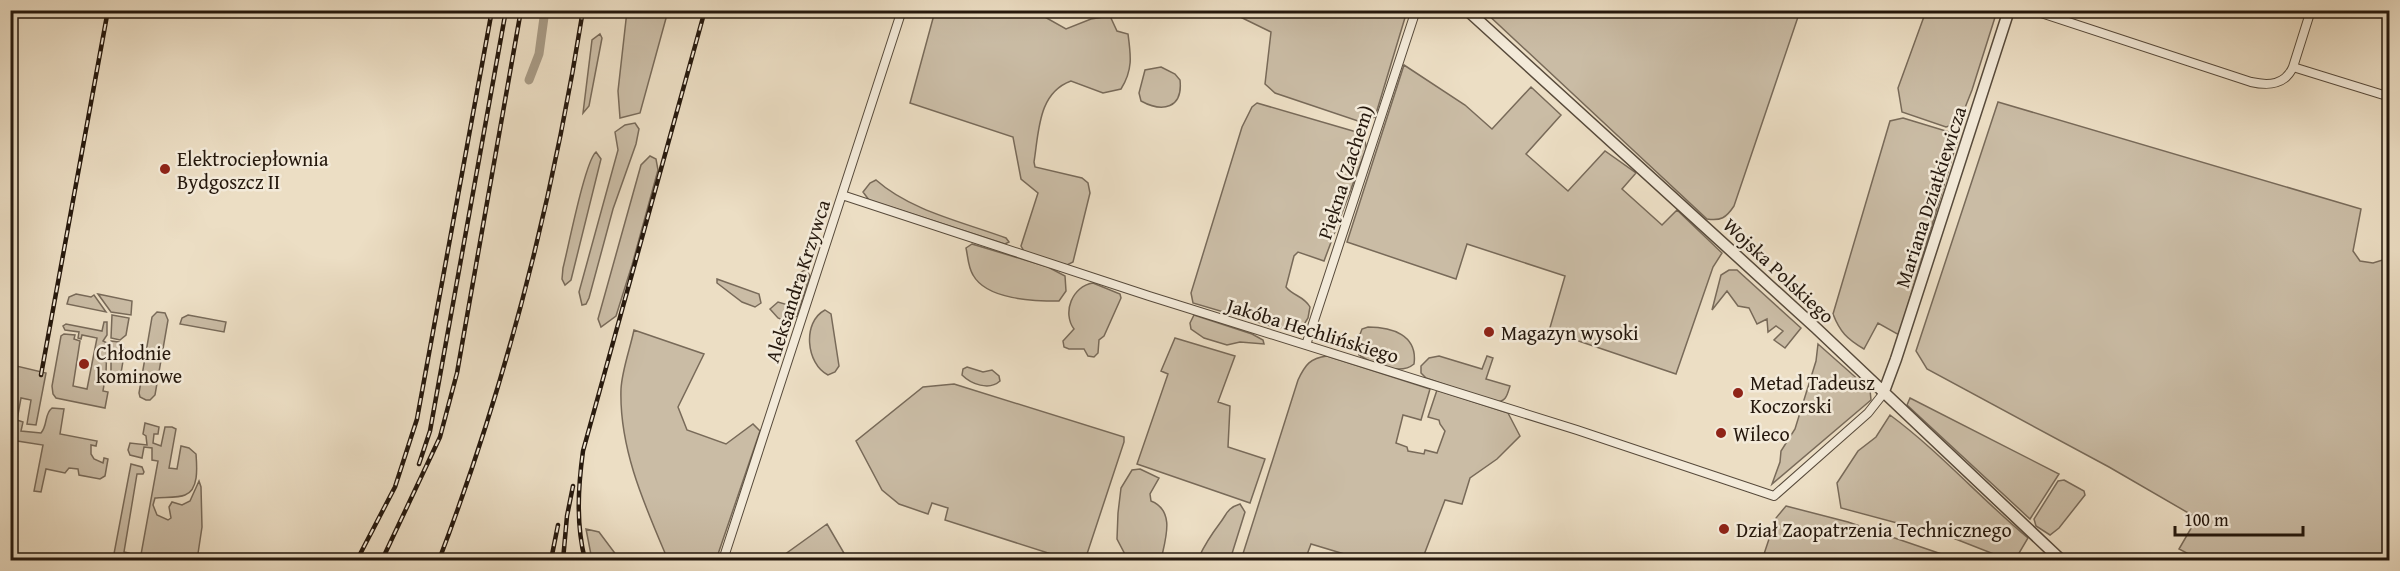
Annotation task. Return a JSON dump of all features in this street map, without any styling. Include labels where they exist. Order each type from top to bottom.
[{"type":"street","name":"Aleksandra Krzywca","points":[[723,561],[902,10]]},
{"type":"street","name":"Piękna (Zachem)","points":[[1306,345],[1416,10]]},
{"type":"street","name":"Wojska Polskiego","points":[[1467,10],[1816,328],[2061,561]]},
{"type":"street","name":"Mariana Dziatkiewicza","points":[[1883,394],[1903,339],[2009,10]]},
{"type":"street","points":[[2032,10],[2259,84],[2272,84],[2287,77],[2293,67],[2311,10]]},
{"type":"street","points":[[2293,67],[2390,97]]},
{"type":"street","name":"Jakóba Hechlińskiego","points":[[842,195],[1149,296],[1567,427],[1774,496],[1868,413],[1883,394]]},
{"type":"shaded area","points":[[627,11],[668,11],[640,113],[620,118],[618,91]]},
{"type":"shaded area","points":[[935,11],[1043,11],[1043,16],[1066,29],[1091,19],[1110,16],[1117,31],[1128,34],[1130,63],[1128,75],[1121,89],[1103,93],[1071,81],[1052,94],[1039,126],[1035,167],[1082,178],[1088,183],[1090,193],[1073,262],[1067,265],[1025,253],[1021,246],[1038,193],[1021,179],[1013,137],[910,103]]},
{"type":"shaded area","points":[[1228,11],[1407,11],[1375,117],[1358,121],[1275,93],[1265,84],[1271,32]]},
{"type":"shaded area","points":[[1484,11],[1800,11],[1731,210],[1720,219],[1707,219]]},
{"type":"shaded area","points":[[1926,11],[1997,11],[1959,123],[1946,127],[1902,112],[1898,88]]},
{"type":"shaded area","points":[[600,34],[602,38],[589,106],[583,113],[592,40]]},
{"type":"shaded area","points":[[1404,65],[1465,105],[1492,129],[1531,87],[1561,115],[1526,154],[1568,191],[1605,151],[1636,173],[1622,189],[1662,225],[1677,210],[1722,253],[1713,267],[1676,374],[1549,331],[1565,276],[1467,244],[1456,279],[1347,242]]},
{"type":"shaded area","points":[[1161,67],[1175,74],[1180,80],[1180,89],[1178,97],[1170,106],[1157,107],[1141,101],[1139,93],[1145,70]]},
{"type":"shaded area","points":[[1998,102],[2361,209],[2353,251],[2360,261],[2373,263],[2389,258],[2389,560],[2200,560],[2179,549],[2197,518],[2109,467],[1927,369],[1916,351]]},
{"type":"shaded area","points":[[1257,103],[1353,131],[1365,142],[1366,149],[1324,261],[1298,252],[1294,256],[1286,287],[1305,300],[1310,307],[1308,318],[1300,331],[1271,326],[1193,303],[1191,293],[1242,127],[1252,107]]},
{"type":"shaded area","points":[[1903,118],[1959,135],[1899,335],[1878,323],[1864,349],[1845,334],[1838,326],[1833,314],[1890,121]]},
{"type":"shaded area","points":[[635,123],[639,129],[636,144],[613,209],[589,298],[586,304],[582,305],[579,292],[618,150],[615,132],[625,125]]},
{"type":"shaded area","points":[[596,152],[601,159],[571,280],[565,285],[562,279],[563,268],[573,225],[587,171]]},
{"type":"shaded area","points":[[650,156],[656,159],[658,170],[632,265],[616,316],[601,327],[598,319],[641,165]]},
{"type":"shaded area","points":[[876,180],[890,191],[921,208],[1006,238],[1009,242],[1005,244],[869,200],[863,192],[870,183]]},
{"type":"shaded area","points":[[972,244],[1048,267],[1065,276],[1066,291],[1059,301],[1049,301],[1012,297],[989,290],[980,283],[970,269],[966,248]]},
{"type":"shaded area","points":[[806,269],[810,276],[797,316],[787,322],[778,318],[770,309],[778,302],[788,305],[791,303],[800,273]]},
{"type":"shaded area","points":[[1729,270],[1737,270],[1801,328],[1785,348],[1774,340],[1783,331],[1776,326],[1768,332],[1767,319],[1757,324],[1749,308],[1738,306],[1727,291],[1712,310],[1721,275]]},
{"type":"shaded area","points":[[717,279],[759,294],[761,303],[755,307],[742,302],[717,283]]},
{"type":"shaded area","points":[[1093,283],[1120,294],[1121,298],[1104,336],[1099,340],[1098,353],[1094,357],[1088,356],[1084,349],[1064,347],[1063,341],[1074,329],[1069,315],[1071,301],[1079,289]]},
{"type":"shaded area","points":[[76,294],[91,297],[94,295],[106,312],[67,304],[69,297]]},
{"type":"shaded area","points":[[98,294],[132,301],[131,315],[111,312]]},
{"type":"shaded area","points":[[825,310],[831,314],[839,366],[835,372],[828,375],[815,362],[810,343],[813,324]]},
{"type":"shaded area","points":[[157,312],[165,313],[168,320],[155,395],[150,400],[146,400],[140,397],[139,393],[152,317]]},
{"type":"shaded area","points":[[112,315],[129,318],[126,335],[120,340],[111,338]]},
{"type":"shaded area","points":[[188,315],[226,322],[224,332],[180,324],[182,318]]},
{"type":"shaded area","points":[[1194,315],[1252,334],[1263,340],[1264,344],[1240,342],[1227,345],[1204,338],[1191,329],[1190,323]]},
{"type":"shaded area","points":[[104,322],[107,322],[107,335],[103,341],[107,343],[103,391],[108,392],[105,408],[56,398],[52,386],[61,336],[75,335],[74,339],[80,341],[73,386],[87,389],[97,338],[82,335],[81,339],[78,338],[79,332],[65,330],[63,326],[66,324],[102,331]]},
{"type":"shaded area","points":[[1368,327],[1386,329],[1402,335],[1412,346],[1414,364],[1394,369],[1379,365],[1359,355],[1357,342],[1362,329]]},
{"type":"shaded area","points":[[634,330],[704,354],[678,407],[687,430],[726,444],[753,424],[760,431],[716,560],[668,560],[642,498],[629,455],[622,411],[621,389],[624,367]]},
{"type":"shaded area","points":[[1175,338],[1235,356],[1218,402],[1230,406],[1228,447],[1265,459],[1250,503],[1137,464],[1168,374],[1161,371]]},
{"type":"shaded area","points":[[111,341],[119,342],[125,349],[120,379],[111,377]]},
{"type":"shaded area","points":[[1818,344],[1870,390],[1871,400],[1772,484],[1780,462],[1781,451],[1795,429],[1816,361]]},
{"type":"shaded area","points":[[10,350],[15,351],[12,365],[46,373],[36,425],[27,424],[31,400],[21,398],[17,420],[23,422],[21,431],[41,433],[50,410],[52,408],[64,409],[60,434],[97,441],[96,446],[91,445],[91,454],[94,459],[103,463],[104,458],[108,459],[105,476],[100,479],[79,475],[78,469],[69,468],[65,473],[46,469],[41,492],[34,491],[43,445],[11,440]]},
{"type":"shaded area","points":[[1327,356],[1430,389],[1421,420],[1403,415],[1396,443],[1407,447],[1408,451],[1424,454],[1425,450],[1437,453],[1445,431],[1439,420],[1428,417],[1437,390],[1508,413],[1520,436],[1497,459],[1470,478],[1462,504],[1445,500],[1422,560],[1364,560],[1311,544],[1305,560],[1241,560],[1298,380],[1309,363],[1316,358]]},
{"type":"shaded area","points":[[1439,356],[1482,369],[1487,356],[1493,358],[1486,379],[1510,386],[1506,398],[1495,402],[1426,378],[1421,373],[1421,366],[1429,358]]},
{"type":"shaded area","points":[[967,367],[983,372],[992,370],[999,376],[1000,381],[986,386],[970,381],[962,375],[963,369]]},
{"type":"shaded area","points":[[954,384],[1124,437],[1085,560],[1070,560],[945,520],[948,508],[932,503],[928,514],[899,504],[882,490],[856,441],[923,387]]},
{"type":"shaded area","points":[[1910,398],[2059,474],[2030,519],[1907,405]]},
{"type":"shaded area","points":[[1890,415],[1926,444],[2028,538],[2015,560],[2009,560],[1953,538],[1841,508],[1837,483],[1858,451],[1876,437]]},
{"type":"shaded area","points":[[145,423],[159,427],[158,434],[154,434],[153,443],[161,446],[165,427],[176,429],[169,468],[177,469],[181,446],[189,448],[196,454],[196,478],[190,492],[179,497],[155,498],[153,505],[157,515],[168,520],[171,518],[169,507],[172,502],[182,505],[190,501],[199,481],[202,527],[197,560],[140,560],[158,461],[152,460],[152,448],[144,447],[142,458],[130,455],[128,450],[130,443],[147,445],[146,436],[143,434]]},
{"type":"shaded area","points":[[131,464],[142,467],[144,472],[137,474],[124,552],[129,553],[127,559],[113,559]]},
{"type":"shaded area","points":[[1140,469],[1159,478],[1150,494],[1151,501],[1164,512],[1166,519],[1167,527],[1161,560],[1128,560],[1117,539],[1121,488],[1132,470]]},
{"type":"shaded area","points":[[2064,480],[2084,491],[2085,495],[2059,528],[2050,535],[2036,526],[2034,519],[2058,481]]},
{"type":"shaded area","points":[[1240,504],[1245,512],[1230,560],[1183,560],[1186,557],[1197,559],[1228,512],[1232,507]]},
{"type":"shaded area","points":[[1786,506],[1848,522],[1959,560],[1762,560],[1776,518]]},
{"type":"shaded area","points":[[827,524],[848,560],[777,560]]},
{"type":"shaded area","points":[[586,529],[599,532],[620,560],[592,560]]},
{"type":"waterway","points":[[529,80],[539,54],[545,10]]},
{"type":"railway","points":[[41,375],[108,10]]},
{"type":"railway","points":[[357,560],[395,487],[417,419],[492,10]]},
{"type":"railway","points":[[419,464],[430,431],[506,10]]},
{"type":"railway","points":[[382,560],[440,437],[457,373],[521,10]]},
{"type":"railway","points":[[439,560],[507,358],[542,220],[571,81],[583,10]]},
{"type":"railway","points":[[585,560],[580,533],[579,506],[583,451],[705,10]]},
{"type":"railway","points":[[563,560],[567,516],[573,486]]},
{"type":"railway","points":[[551,560],[558,525]]},
{"type":"place","name":"Elektrociepłownia Bydgoszcz II","points":[[165,169]]},
{"type":"place","name":"Magazyn wysoki","points":[[1489,332]]},
{"type":"place","name":"Chłodnie kominowe","points":[[84,364]]},
{"type":"place","name":"Metad Tadeusz Koczorski","points":[[1738,393]]},
{"type":"place","name":"Wileco","points":[[1721,433]]},
{"type":"place","name":"Dział Zaopatrzenia Technicznego","points":[[1724,529]]}]
